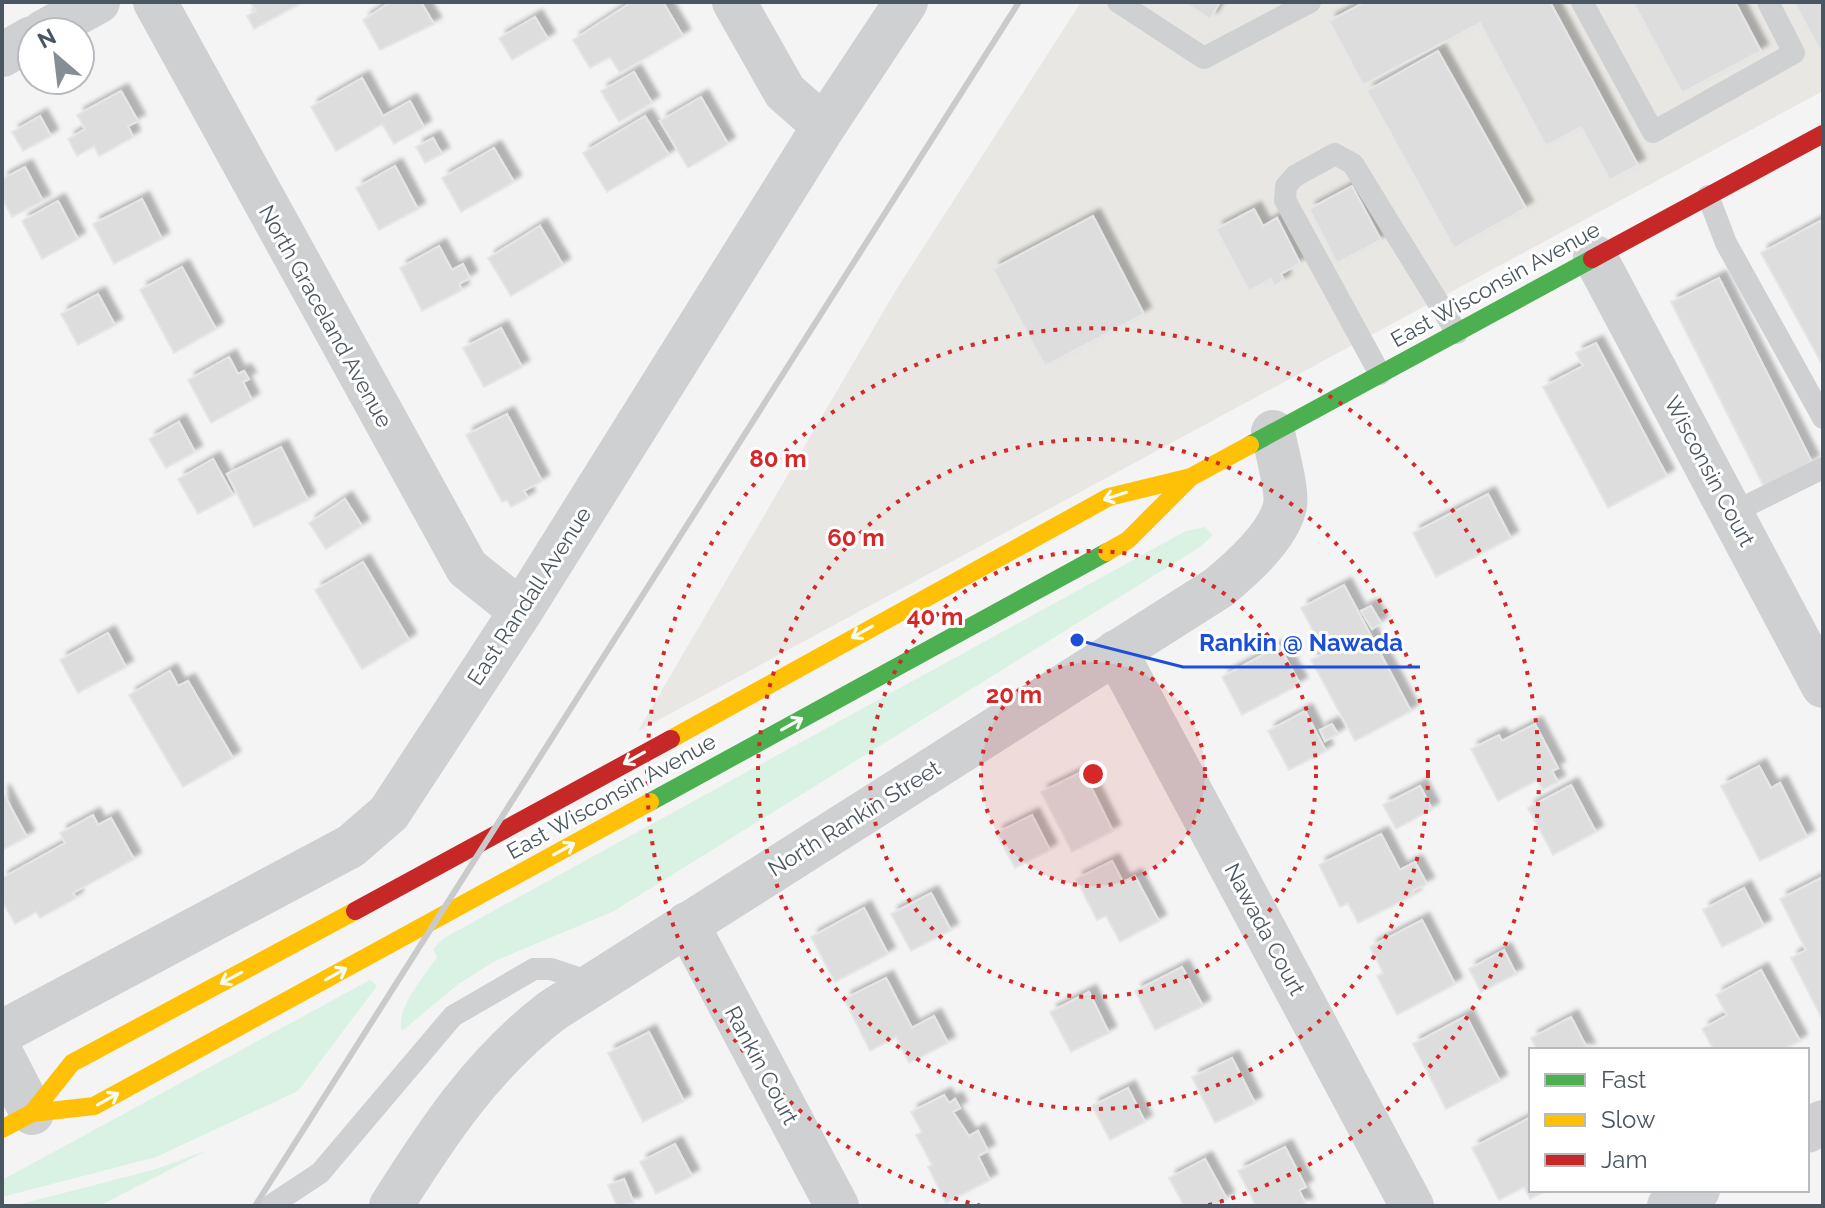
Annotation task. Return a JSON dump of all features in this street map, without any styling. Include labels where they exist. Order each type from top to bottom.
[{"type":"main road","name":"East Wisconsin Avenue","points":[[17,1121],[72,1063],[447,862],[1109,497],[1191,477],[1823,134]]},
{"type":"main road","name":"East Wisconsin Avenue","points":[[17,1121],[94,1106],[1100,556],[1128,540],[1191,477]]},
{"type":"street","points":[[72,16],[98,2]]},
{"type":"street","name":"North Graceland Avenue","points":[[155,2],[467,568],[521,611]]},
{"type":"street","points":[[734,2],[785,92],[824,126]]},
{"type":"street","name":"East Randall Avenue","points":[[2,1032],[351,846],[389,813],[521,611],[824,126],[906,2]]},
{"type":"street","name":"Wisconsin Court","points":[[1595,257],[1823,686]]},
{"type":"street","name":"North Rankin Street","points":[[391,1206],[481,1075],[525,1031],[593,983],[1218,588],[1265,543],[1285,505],[1273,432]]},
{"type":"street","name":"Nawada Court","points":[[1116,652],[1412,1206]]},
{"type":"street","name":"Rankin Court","points":[[687,924],[837,1206]]},
{"type":"street","points":[[2,1055],[17,1121]]},
{"type":"street","points":[[1669,1206],[1694,1192]]},
{"type":"lane","points":[[1118,2],[1204,58],[1303,4]]},
{"type":"lane","points":[[1582,2],[1653,132],[1794,53],[1768,2]]},
{"type":"lane","points":[[1380,374],[1285,200],[1286,186],[1335,154],[1353,164],[1457,333]]},
{"type":"lane","points":[[1708,196],[1726,243],[1823,418]]},
{"type":"lane","points":[[1732,513],[1823,468]]},
{"type":"lane","points":[[270,1206],[320,1173],[453,1016],[534,969],[551,969],[593,983]]},
{"type":"shaded area","points":[[1081,2],[1823,2],[1823,91],[638,731],[896,290]]},
{"type":"green space","points":[[1205,527],[1213,535],[1200,547],[614,911],[495,961],[457,985],[402,1031],[401,1022],[407,1002],[437,957],[433,949],[444,938],[1186,531]]},
{"type":"green space","points":[[370,980],[377,986],[298,1091],[156,1157],[2,1197],[2,1180]]},
{"type":"green space","points":[[206,1151],[99,1206],[13,1206],[153,1170]]},
{"type":"building","points":[[250,2],[303,2],[254,29],[247,16],[256,11]]},
{"type":"building","points":[[391,2],[421,2],[434,24],[380,50],[363,20]]},
{"type":"building","points":[[632,2],[663,2],[683,36],[620,73],[610,57],[590,68],[573,40]]},
{"type":"building","points":[[1184,2],[1220,2],[1210,19]]},
{"type":"building","points":[[1365,2],[1550,2],[1638,165],[1610,180],[1581,127],[1546,146],[1480,23],[1363,85],[1329,21]]},
{"type":"building","points":[[1633,2],[1735,2],[1761,51],[1682,93]]},
{"type":"building","points":[[1794,2],[1823,2],[1823,48],[1820,50]]},
{"type":"building","points":[[535,17],[548,39],[512,60],[499,38]]},
{"type":"building","points":[[1438,51],[1526,208],[1454,248],[1367,91]]},
{"type":"building","points":[[634,72],[652,103],[619,122],[601,91]]},
{"type":"building","points":[[362,78],[383,116],[410,101],[424,127],[394,144],[382,124],[336,151],[311,107]]},
{"type":"building","points":[[121,91],[138,121],[128,126],[133,137],[99,156],[94,146],[77,156],[68,139],[85,129],[77,115]]},
{"type":"building","points":[[701,97],[728,144],[688,168],[660,121]]},
{"type":"building","points":[[40,116],[51,136],[23,151],[12,132]]},
{"type":"building","points":[[645,116],[669,155],[607,192],[583,153]]},
{"type":"building","points":[[433,138],[442,154],[425,163],[416,147]]},
{"type":"building","points":[[494,148],[514,182],[461,212],[442,178]]},
{"type":"building","points":[[395,166],[418,209],[379,230],[356,188]]},
{"type":"building","points":[[25,167],[43,201],[12,217],[2,198],[2,179]]},
{"type":"building","points":[[1352,186],[1381,240],[1337,263],[1309,209]]},
{"type":"building","points":[[142,199],[162,239],[114,264],[93,224]]},
{"type":"building","points":[[58,201],[78,239],[42,259],[22,221]]},
{"type":"building","points":[[1254,209],[1263,226],[1277,218],[1300,263],[1281,274],[1284,280],[1274,286],[1271,279],[1249,291],[1216,229]]},
{"type":"building","points":[[1093,216],[1144,314],[1045,366],[993,269]]},
{"type":"building","points":[[1820,221],[1823,226],[1823,366],[1761,253]]},
{"type":"building","points":[[540,226],[563,265],[511,296],[488,258]]},
{"type":"building","points":[[439,246],[452,270],[463,264],[470,278],[459,284],[462,290],[422,311],[400,268]]},
{"type":"building","points":[[182,267],[216,329],[174,353],[140,290]]},
{"type":"building","points":[[1719,278],[1812,462],[1764,487],[1671,302]]},
{"type":"building","points":[[98,294],[115,325],[78,345],[61,314]]},
{"type":"building","points":[[501,328],[522,367],[484,387],[463,348]]},
{"type":"building","points":[[1596,343],[1667,476],[1608,508],[1543,387],[1583,366],[1576,353]]},
{"type":"building","points":[[229,357],[238,374],[244,371],[249,379],[243,382],[252,400],[211,423],[188,380]]},
{"type":"building","points":[[507,414],[542,481],[524,491],[528,498],[511,507],[507,500],[502,502],[466,435]]},
{"type":"building","points":[[179,422],[195,452],[166,468],[149,439]]},
{"type":"building","points":[[281,447],[308,500],[254,527],[227,474]]},
{"type":"building","points":[[213,459],[233,495],[198,514],[178,479]]},
{"type":"building","points":[[1488,494],[1511,538],[1436,577],[1413,533]]},
{"type":"building","points":[[345,499],[362,526],[326,549],[309,523]]},
{"type":"building","points":[[363,562],[409,640],[362,669],[315,590]]},
{"type":"building","points":[[1344,585],[1411,711],[1355,741],[1311,660],[1325,653],[1301,608]]},
{"type":"building","points":[[1371,606],[1381,623],[1372,629],[1361,611]]},
{"type":"building","points":[[108,633],[126,667],[78,693],[60,660]]},
{"type":"building","points":[[1279,646],[1300,684],[1242,715],[1222,677]]},
{"type":"building","points":[[170,671],[178,686],[188,681],[233,758],[183,787],[129,695]]},
{"type":"building","points":[[1305,711],[1326,751],[1289,770],[1268,731]]},
{"type":"building","points":[[1332,724],[1338,734],[1325,741],[1320,730]]},
{"type":"building","points":[[1535,724],[1558,768],[1552,771],[1558,782],[1543,790],[1537,780],[1498,801],[1471,749],[1499,735],[1502,741]]},
{"type":"building","points":[[1759,766],[1771,788],[1780,783],[1807,837],[1760,861],[1721,786]]},
{"type":"building","points":[[1083,771],[1113,831],[1072,852],[1041,792]]},
{"type":"building","points":[[1571,785],[1596,832],[1553,855],[1528,808]]},
{"type":"building","points":[[1420,786],[1432,809],[1396,829],[1383,805]]},
{"type":"building","points":[[2,791],[27,837],[2,850]]},
{"type":"building","points":[[93,815],[98,825],[111,818],[134,859],[73,893],[76,898],[40,918],[36,912],[15,924],[2,901],[2,878],[65,843],[60,833]]},
{"type":"building","points":[[1032,815],[1050,850],[1015,868],[996,833]]},
{"type":"building","points":[[1381,834],[1400,870],[1415,862],[1427,884],[1412,891],[1414,895],[1358,923],[1348,903],[1340,907],[1319,865]]},
{"type":"building","points":[[1112,861],[1123,882],[1135,876],[1159,921],[1120,942],[1106,916],[1097,920],[1076,879]]},
{"type":"building","points":[[1823,877],[1821,1017],[1791,958],[1806,950],[1780,899]]},
{"type":"building","points":[[1744,888],[1764,926],[1722,947],[1703,910]]},
{"type":"building","points":[[931,893],[951,930],[911,951],[891,914]]},
{"type":"building","points":[[864,908],[888,954],[835,982],[811,937]]},
{"type":"building","points":[[1422,920],[1455,984],[1397,1015],[1377,976],[1383,973],[1370,947]]},
{"type":"building","points":[[1504,950],[1516,974],[1481,992],[1469,969]]},
{"type":"building","points":[[1182,967],[1203,1006],[1155,1030],[1135,991]]},
{"type":"building","points":[[1761,970],[1800,1041],[1787,1048],[1713,1048],[1702,1029],[1727,1015],[1716,995]]},
{"type":"building","points":[[886,978],[912,1028],[934,1016],[948,1043],[909,1063],[896,1037],[870,1051],[844,999]]},
{"type":"building","points":[[1089,992],[1109,1033],[1071,1052],[1050,1012]]},
{"type":"building","points":[[1466,1016],[1500,1081],[1446,1109],[1413,1044]]},
{"type":"building","points":[[1571,1017],[1587,1048],[1536,1048],[1531,1038]]},
{"type":"building","points":[[649,1032],[684,1101],[643,1122],[608,1053]]},
{"type":"building","points":[[1232,1058],[1255,1103],[1215,1123],[1192,1077]]},
{"type":"building","points":[[1128,1088],[1145,1122],[1110,1140],[1092,1106]]},
{"type":"building","points":[[944,1095],[949,1103],[955,1099],[960,1108],[953,1112],[969,1136],[978,1131],[988,1151],[978,1156],[990,1180],[946,1203],[928,1167],[932,1165],[916,1135],[922,1132],[911,1112]]},
{"type":"building","points":[[1529,1118],[1529,1192],[1543,1192],[1530,1199],[1524,1187],[1499,1200],[1472,1148]]},
{"type":"building","points":[[675,1144],[692,1176],[656,1194],[640,1162]]},
{"type":"building","points":[[1285,1147],[1306,1187],[1299,1190],[1306,1205],[1256,1206],[1238,1171]]},
{"type":"building","points":[[1205,1159],[1227,1199],[1214,1206],[1184,1206],[1169,1178]]},
{"type":"building","points":[[624,1179],[634,1203],[617,1206],[608,1185]]},
{"type":"railway","points":[[255,1206],[1019,2]]},
{"type":"traffic: fast","points":[[1250,445],[1592,259]]},
{"type":"traffic: fast","points":[[650,802],[1107,552]]},
{"type":"traffic: slow","points":[[671,739],[1109,497],[1191,477],[1250,445]]},
{"type":"traffic: slow","points":[[1107,552],[1128,540],[1191,477]]},
{"type":"traffic: slow","points":[[32,1113],[94,1106],[650,802]]},
{"type":"traffic: slow","points":[[2,1129],[32,1113],[72,1063],[355,911]]},
{"type":"traffic: jam","points":[[1592,259],[1823,134]]},
{"type":"traffic: jam","points":[[355,911],[671,739]]},
{"type":"place","name":"Rankin @ Nawada","points":[[1077,640]]}]
